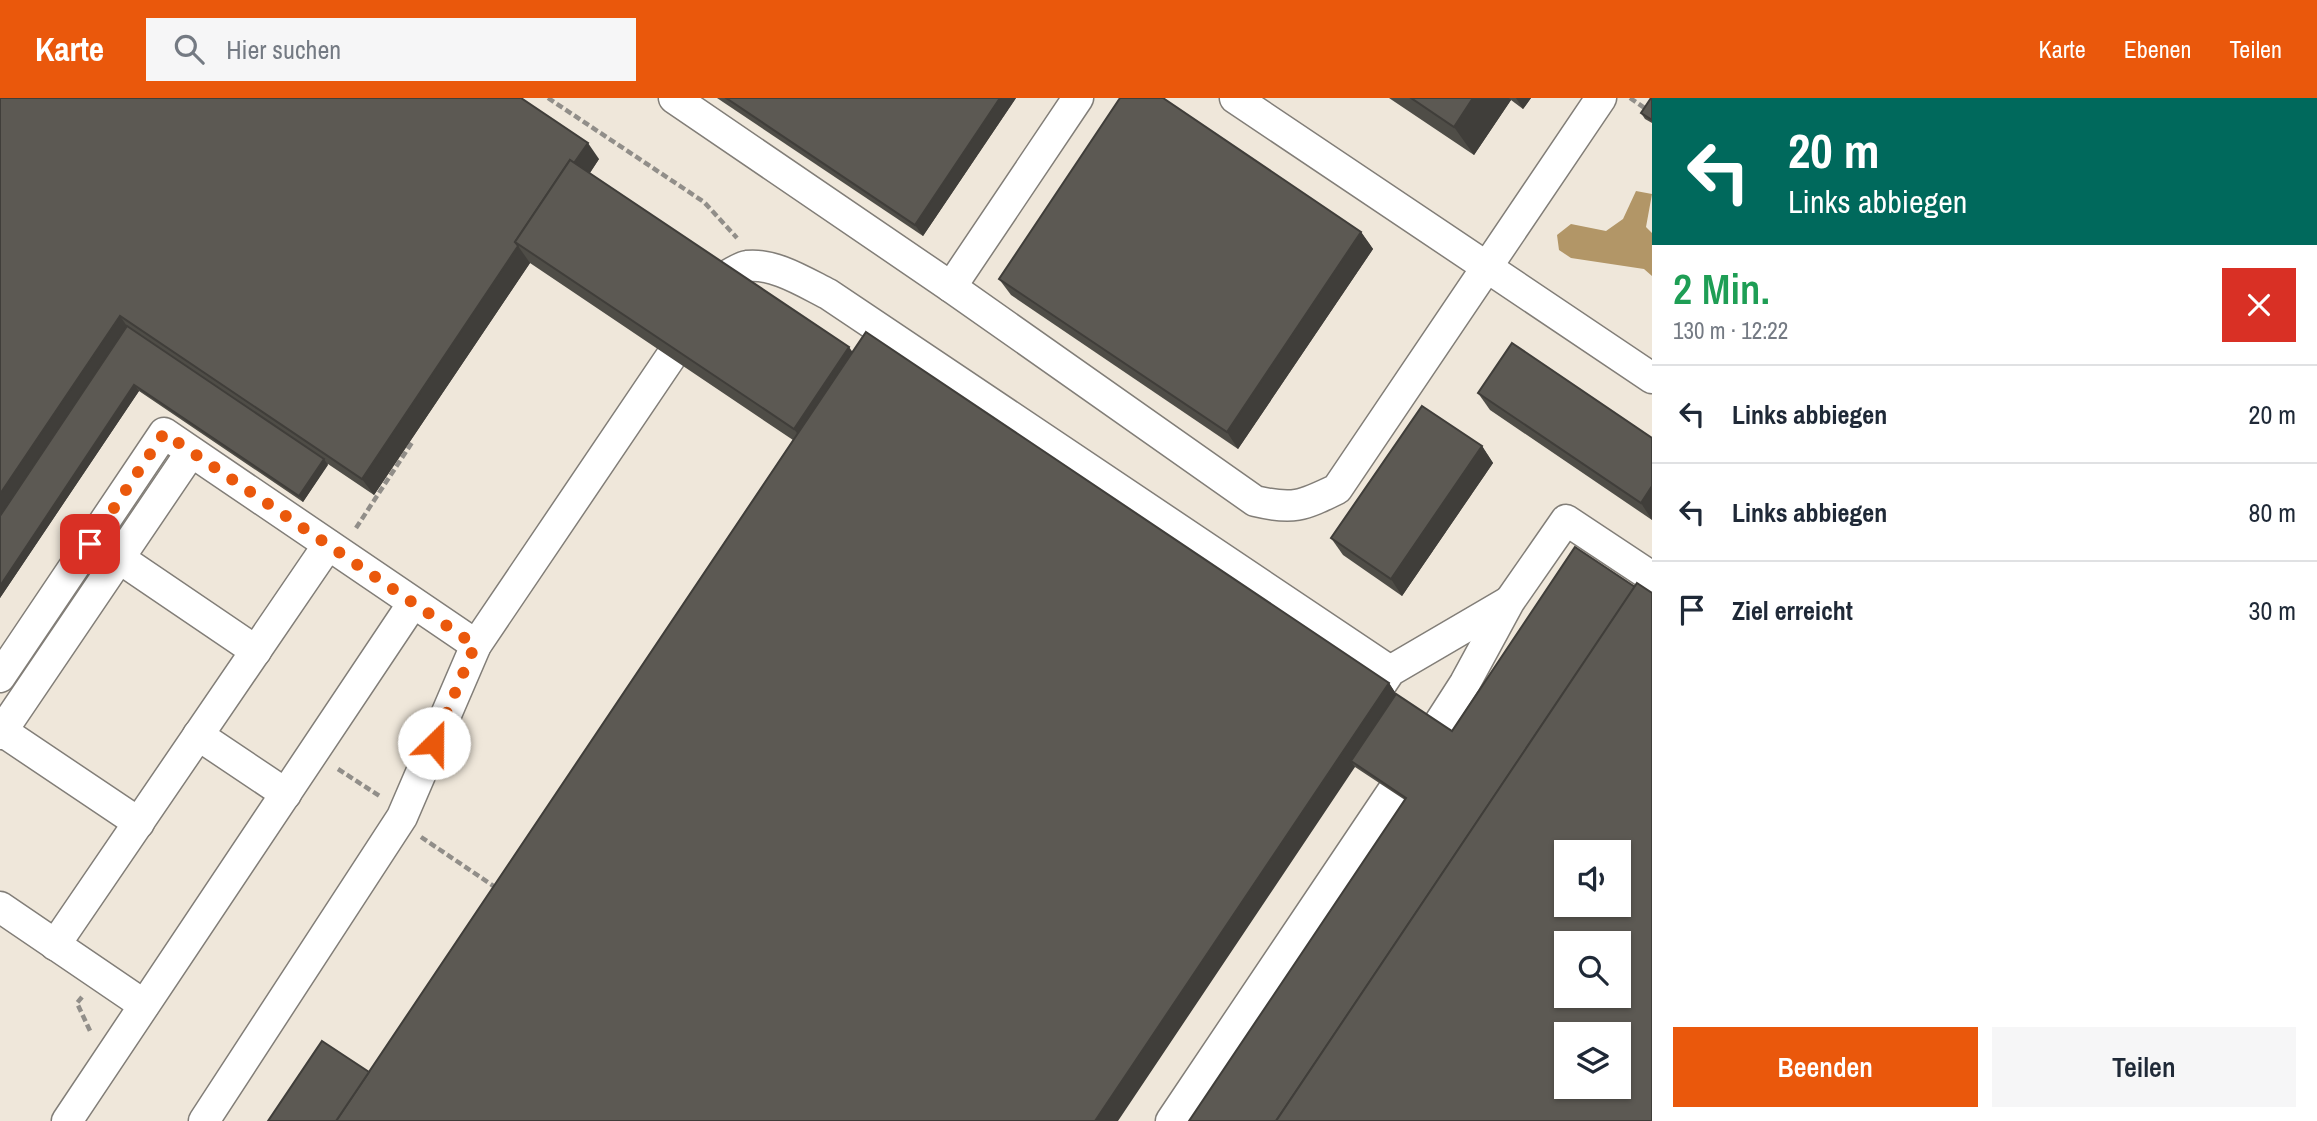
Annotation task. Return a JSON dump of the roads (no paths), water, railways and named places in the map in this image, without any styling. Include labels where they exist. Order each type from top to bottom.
[{"type":"lane","points":[[674,98],[951,287],[1255,501],[1281,507],[1307,503],[1337,489],[1601,98]]},
{"type":"lane","points":[[951,287],[1078,98]]},
{"type":"lane","points":[[1235,98],[1652,378]]},
{"type":"lane","points":[[726,276],[744,266],[764,267],[798,279],[828,294],[1385,678],[1509,602]]},
{"type":"lane","points":[[204,1121],[402,817],[475,645],[670,358]]},
{"type":"lane","points":[[0,677],[164,433],[475,645]]},
{"type":"lane","points":[[139,823],[1,733],[191,452]]},
{"type":"lane","points":[[1438,725],[1465,683],[1509,602],[1566,520],[1610,560],[1652,577]]},
{"type":"lane","points":[[55,944],[328,545]]},
{"type":"lane","points":[[119,558],[256,651]]},
{"type":"lane","points":[[67,1121],[413,603]]},
{"type":"lane","points":[[198,735],[286,793]]},
{"type":"lane","points":[[1171,1121],[1392,792]]},
{"type":"lane","points":[[0,906],[144,1005]]}]
